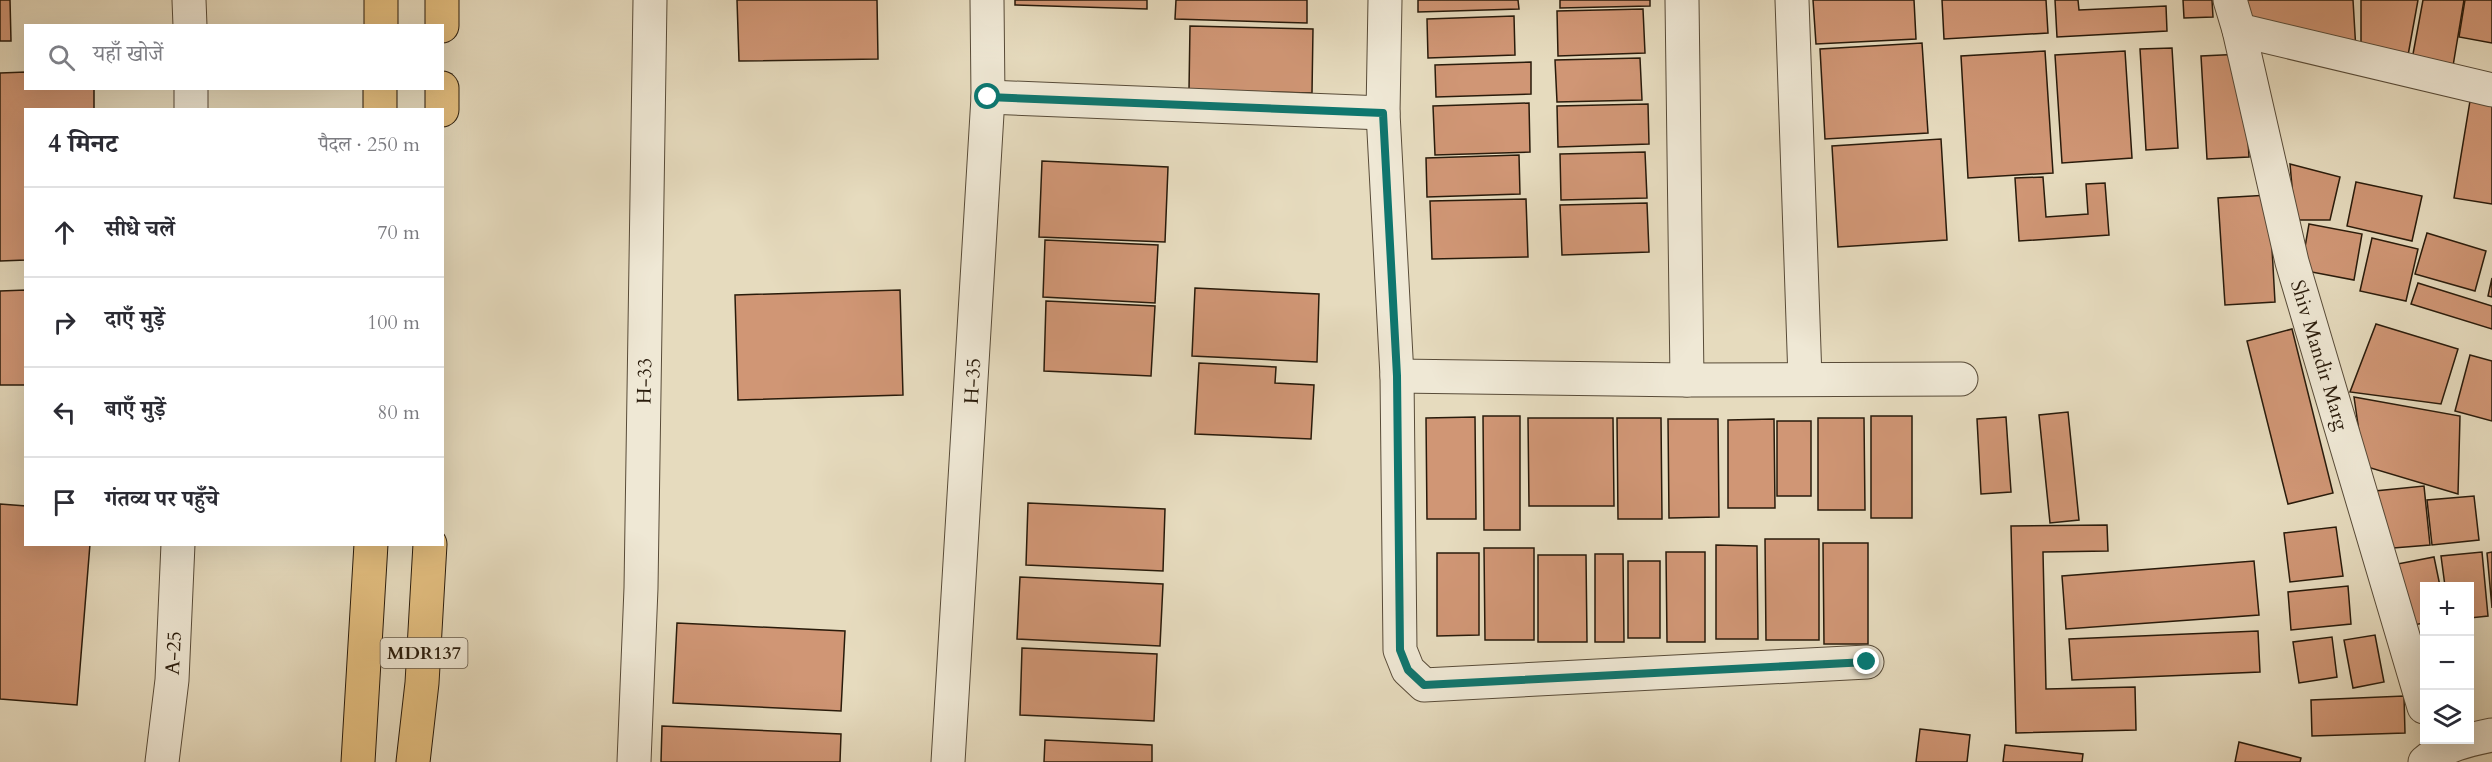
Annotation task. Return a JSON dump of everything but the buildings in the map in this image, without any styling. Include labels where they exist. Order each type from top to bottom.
[{"type":"main road","points":[[381,0],[381,24]]},
{"type":"main road","points":[[442,0],[442,24]]},
{"type":"main road","points":[[380,90],[380,108]]},
{"type":"main road","points":[[442,90],[442,108]]},
{"type":"main road","name":"MDR137","points":[[358,762],[371,546]]},
{"type":"main road","name":"MDR137","points":[[413,762],[422,683],[430,546]]},
{"type":"street","points":[[189,0],[190,24]]},
{"type":"street","name":"H-33","points":[[634,762],[641,588],[650,0]]},
{"type":"street","name":"H-35","points":[[948,762],[988,97],[987,0]]},
{"type":"street","points":[[1385,0],[1383,113],[1397,376],[1400,650],[1408,670],[1424,685],[1867,662]]},
{"type":"street","points":[[1682,0],[1687,380]]},
{"type":"street","points":[[1792,0],[1805,379]]},
{"type":"street","points":[[2234,15],[2492,90]]},
{"type":"street","name":"Shiv Mandir Marg","points":[[2234,15],[2292,262],[2420,694]]},
{"type":"street","points":[[191,90],[191,108]]},
{"type":"street","points":[[988,97],[1383,113]]},
{"type":"street","points":[[1397,376],[1687,380],[1961,379]]},
{"type":"street","name":"A-25","points":[[162,762],[172,680],[178,546]]},
{"type":"street","points":[[2431,751],[2492,735]]},
{"type":"route","points":[[988,97],[1383,113],[1397,376],[1400,650],[1408,670],[1424,685],[1867,662]]}]
